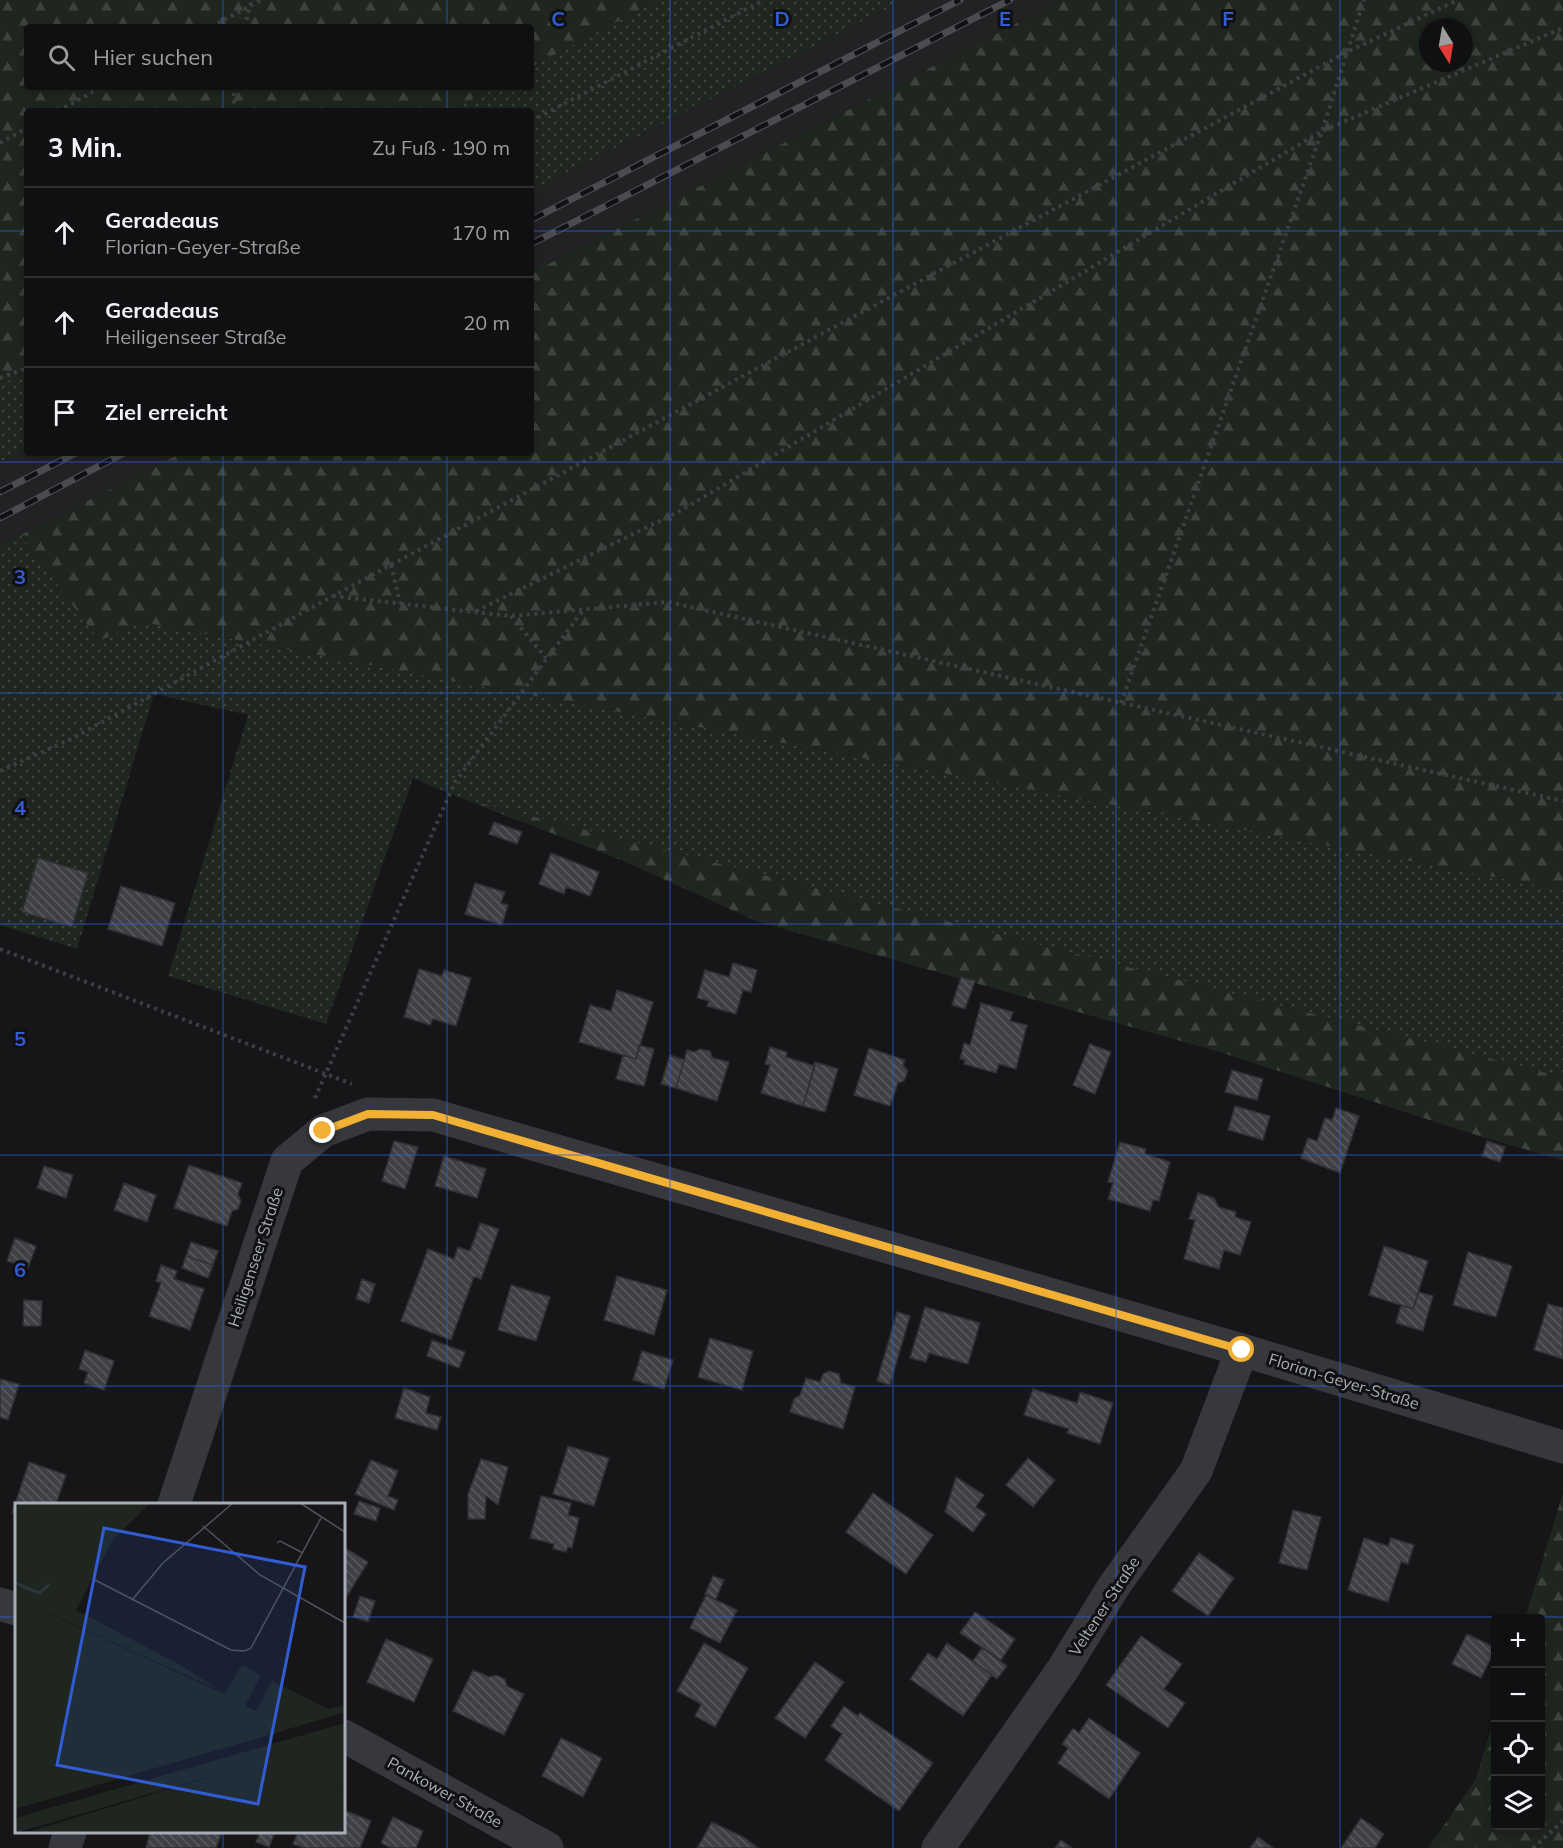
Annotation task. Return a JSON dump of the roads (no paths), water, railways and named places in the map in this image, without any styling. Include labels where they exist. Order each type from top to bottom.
[{"type":"street","name":"Heiligenseer Straße","points":[[174,1503],[287,1161],[323,1131],[368,1114],[433,1115]]},
{"type":"street","name":"Florian-Geyer-Straße","points":[[433,1115],[1242,1350],[1563,1447]]},
{"type":"street","name":"Veltener Straße","points":[[938,1848],[1063,1669],[1114,1586],[1196,1471],[1242,1350]]},
{"type":"street","points":[[0,1604],[15,1609]]},
{"type":"street","name":"Pankower Straße","points":[[345,1737],[547,1848]]},
{"type":"street","points":[[65,1848],[70,1833]]},
{"type":"railway","points":[[534,218],[960,0]]},
{"type":"railway","points":[[534,242],[1010,0]]},
{"type":"railway","points":[[0,492],[70,456]]},
{"type":"railway","points":[[0,518],[118,456]]}]
